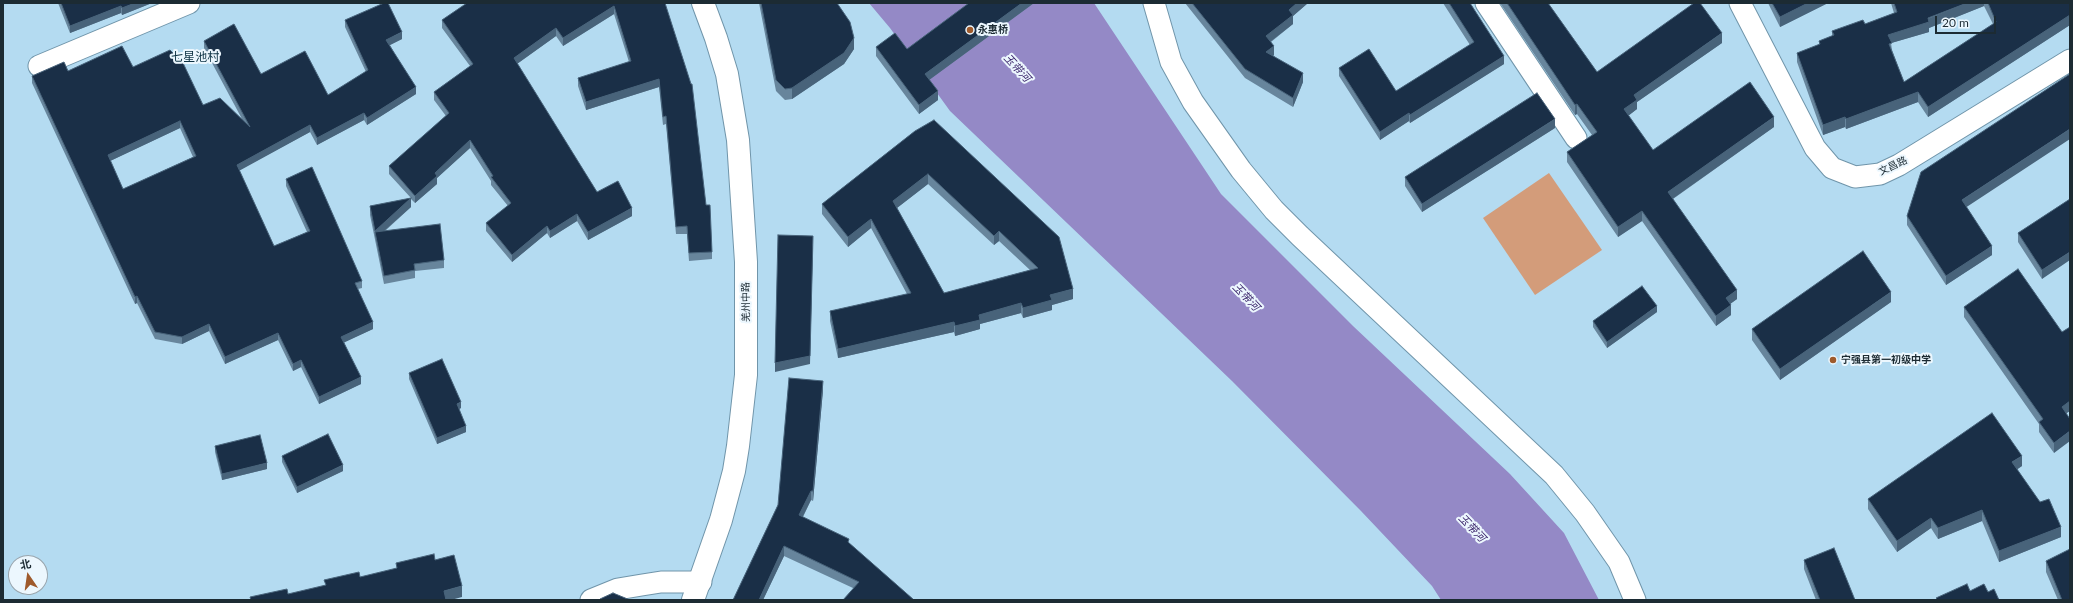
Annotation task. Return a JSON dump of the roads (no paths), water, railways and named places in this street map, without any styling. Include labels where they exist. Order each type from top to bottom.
[{"type":"main road","name":"羌州中路","points":[[697,591],[721,520],[738,446],[745,398],[747,323],[743,198],[738,140],[727,74],[703,3]]},
{"type":"street","points":[[39,66],[189,3]]},
{"type":"street","points":[[1154,3],[1171,62],[1193,102],[1241,170],[1274,210],[1300,236],[1554,475],[1585,512],[1619,562],[1635,600]]},
{"type":"street","points":[[1486,3],[1576,138]]},
{"type":"street","name":"文昌路","points":[[1740,3],[1815,148],[1832,168],[1855,177],[1880,174],[1899,165],[2070,60]]},
{"type":"street","points":[[591,600],[618,589],[661,582],[697,591]]},
{"type":"water","name":"玉带河","points":[[869,3],[1094,3],[1221,194],[1353,326],[1510,474],[1564,533],[1599,600],[1441,600],[1432,586],[1361,511],[1232,381],[950,111],[890,28]]},
{"type":"place","name":"永惠桥","points":[[970,30]]},
{"type":"place","name":"宁强县第一初级中学","points":[[1833,360]]},
{"type":"district","name":"七星池村","points":[[195,57]]}]
